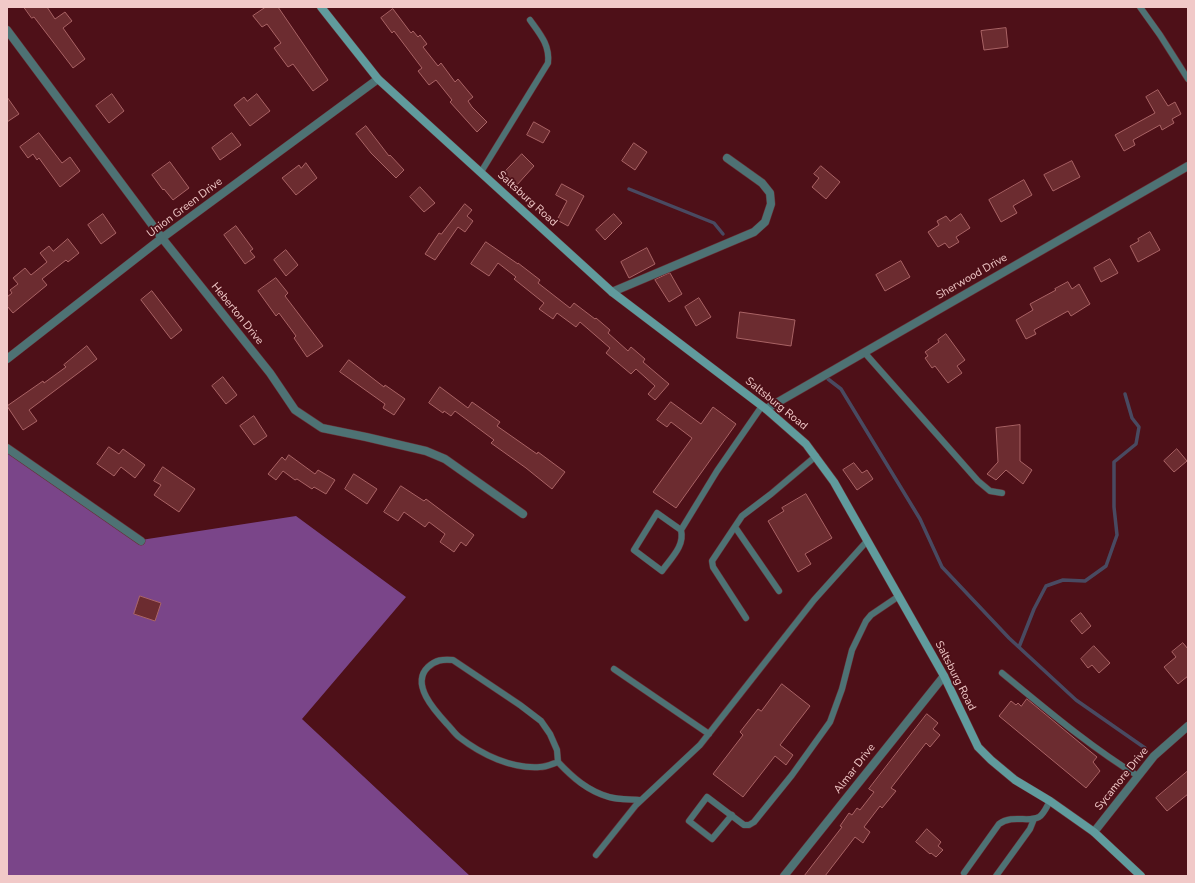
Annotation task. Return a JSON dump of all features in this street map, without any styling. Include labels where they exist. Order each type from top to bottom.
[{"type":"main road","name":"Saltsburg Road","points":[[321,7],[378,79],[612,292],[764,407],[806,444],[834,482],[899,596],[944,676],[978,746],[991,760],[1015,780],[1050,801],[1094,832],[1141,876]]},
{"type":"street","name":"Heberton Drive","points":[[7,30],[162,238],[270,373],[295,410],[322,428],[426,451],[445,460],[523,514]]},
{"type":"street","name":"Union Green Drive","points":[[7,359],[162,238],[378,79]]},
{"type":"street","points":[[612,292],[754,232],[765,222],[771,204],[770,193],[762,183],[727,158]]},
{"type":"street","name":"Sherwood Drive","points":[[764,407],[864,352],[1188,166]]},
{"type":"street","points":[[7,448],[141,540]]},
{"type":"street","name":"Almar Drive","points":[[784,876],[944,676]]},
{"type":"street","name":"Sycamore Drive","points":[[1094,832],[1154,756],[1188,726]]},
{"type":"lane","points":[[1140,7],[1188,79]]},
{"type":"lane","points":[[481,172],[548,62],[549,54],[546,41],[530,20]]},
{"type":"lane","points":[[864,352],[978,481],[990,491],[1002,493]]},
{"type":"lane","points":[[681,530],[657,513],[634,550],[662,571],[681,544],[681,530],[717,471],[764,407]]},
{"type":"lane","points":[[746,618],[713,567],[712,561],[742,516],[816,456]]},
{"type":"lane","points":[[734,527],[779,591]]},
{"type":"lane","points":[[596,855],[641,800],[700,745],[814,600],[867,541]]},
{"type":"lane","points":[[732,815],[712,839],[689,821],[707,796],[732,815],[744,825],[749,825],[754,822],[792,775],[830,722],[852,650],[866,621],[877,611],[899,596]]},
{"type":"lane","points":[[558,762],[541,768],[519,766],[488,756],[459,737],[434,710],[424,694],[421,681],[425,670],[440,659],[453,660],[520,705],[540,721],[550,734],[557,750],[558,762],[574,778],[590,790],[611,798],[641,800]]},
{"type":"lane","points":[[614,669],[709,734]]},
{"type":"lane","points":[[1002,673],[1088,743],[1114,762],[1138,776]]},
{"type":"lane","points":[[964,873],[999,824],[1005,820],[1014,818],[1034,819],[1041,816],[1050,801]]},
{"type":"lane","points":[[996,876],[1030,829],[1034,819]]},
{"type":"shaded area","points":[[7,446],[141,540],[296,516],[406,597],[302,719],[470,876],[7,876]]},
{"type":"building","points":[[24,7],[47,7],[55,19],[65,12],[72,21],[63,28],[85,59],[73,68],[34,17],[32,18]]},
{"type":"building","points":[[266,7],[278,7],[328,80],[313,91],[293,64],[288,67],[274,48],[281,43],[267,24],[262,27],[253,16]]},
{"type":"building","points":[[393,9],[411,33],[413,31],[418,37],[420,35],[427,44],[423,47],[438,66],[441,63],[455,82],[458,79],[473,97],[468,101],[487,122],[477,132],[450,102],[452,100],[436,80],[429,85],[418,71],[422,68],[394,31],[392,33],[381,18]]},
{"type":"building","points":[[1006,28],[1008,47],[984,50],[981,31]]},
{"type":"building","points":[[1158,90],[1168,106],[1175,102],[1181,114],[1172,119],[1174,123],[1162,130],[1160,125],[1133,140],[1135,145],[1124,151],[1115,135],[1155,113],[1146,97]]},
{"type":"building","points":[[112,94],[124,111],[109,123],[96,106]]},
{"type":"building","points":[[257,94],[270,111],[250,126],[234,105],[244,97],[247,101]]},
{"type":"building","points":[[7,97],[19,114],[7,122]]},
{"type":"building","points":[[534,122],[550,131],[543,143],[527,135]]},
{"type":"building","points":[[366,126],[389,156],[390,155],[404,170],[396,178],[371,153],[356,134]]},
{"type":"building","points":[[39,133],[62,163],[70,157],[80,171],[60,187],[39,158],[37,160],[33,154],[28,158],[20,147]]},
{"type":"building","points":[[232,133],[241,145],[220,160],[212,148]]},
{"type":"building","points":[[634,143],[647,152],[635,170],[622,161]]},
{"type":"building","points":[[522,154],[534,166],[516,186],[503,174]]},
{"type":"building","points":[[1072,161],[1080,177],[1053,191],[1044,175]]},
{"type":"building","points":[[170,162],[189,188],[173,200],[164,189],[163,190],[152,175]]},
{"type":"building","points":[[306,163],[317,178],[296,195],[282,178],[299,165],[301,168]]},
{"type":"building","points":[[821,166],[840,182],[826,199],[812,187],[819,178],[814,174]]},
{"type":"building","points":[[1024,180],[1032,195],[1013,206],[1017,213],[1001,222],[989,200]]},
{"type":"building","points":[[562,184],[584,196],[568,226],[557,220],[567,201],[556,195]]},
{"type":"building","points":[[420,187],[435,203],[424,212],[410,197]]},
{"type":"building","points":[[465,204],[472,210],[467,216],[473,221],[465,232],[458,227],[435,260],[425,254],[439,233],[441,234]]},
{"type":"building","points":[[103,214],[116,233],[101,244],[88,225]]},
{"type":"building","points":[[614,214],[622,223],[605,240],[596,230]]},
{"type":"building","points":[[961,214],[970,228],[956,237],[959,242],[949,248],[945,243],[938,247],[928,232],[939,225],[937,221],[946,216],[950,221]]},
{"type":"building","points":[[236,226],[253,249],[250,251],[255,257],[245,264],[224,235]]},
{"type":"building","points":[[1150,232],[1160,250],[1138,262],[1130,246]]},
{"type":"building","points":[[68,239],[79,253],[68,262],[66,260],[42,279],[47,285],[13,313],[7,306],[7,297],[12,293],[10,290],[18,284],[13,278],[25,268],[31,275],[47,262],[40,253],[49,246],[53,251]]},
{"type":"building","points":[[486,242],[518,263],[540,280],[538,283],[570,308],[574,303],[595,319],[596,318],[610,330],[608,333],[628,351],[631,347],[645,359],[643,362],[669,384],[655,400],[648,394],[655,386],[636,369],[631,374],[606,353],[610,348],[580,322],[576,327],[557,313],[553,319],[539,309],[544,303],[514,279],[516,277],[498,263],[489,276],[471,264]]},
{"type":"building","points":[[647,248],[655,264],[629,278],[621,262]]},
{"type":"building","points":[[286,250],[298,265],[286,276],[274,260]]},
{"type":"building","points":[[1110,259],[1118,273],[1101,282],[1094,268]]},
{"type":"building","points":[[901,261],[910,277],[885,291],[876,275]]},
{"type":"building","points":[[670,273],[682,294],[669,302],[655,280]]},
{"type":"building","points":[[276,278],[288,293],[285,296],[323,346],[307,357],[294,338],[296,336],[279,313],[276,316],[258,291]]},
{"type":"building","points":[[1068,282],[1072,289],[1079,284],[1090,304],[1071,316],[1068,311],[1034,330],[1036,334],[1026,339],[1016,320],[1033,310],[1030,304]]},
{"type":"building","points":[[152,291],[182,330],[171,339],[141,300]]},
{"type":"building","points":[[699,298],[711,317],[696,326],[685,307]]},
{"type":"building","points":[[740,312],[795,320],[791,346],[737,338]]},
{"type":"building","points":[[946,334],[965,360],[957,366],[962,373],[948,383],[935,366],[932,368],[925,358],[928,356],[925,352],[939,342],[938,340]]},
{"type":"building","points":[[87,346],[97,359],[29,410],[37,421],[23,430],[7,406],[43,381],[44,383],[66,367],[64,365]]},
{"type":"building","points":[[349,360],[384,387],[385,385],[405,399],[394,415],[383,408],[385,404],[340,372]]},
{"type":"building","points":[[223,377],[237,395],[226,404],[212,386]]},
{"type":"building","points":[[440,387],[468,408],[472,402],[500,422],[497,426],[537,454],[538,452],[565,472],[552,489],[491,443],[494,440],[455,411],[451,416],[444,411],[443,413],[429,403]]},
{"type":"building","points":[[671,402],[701,424],[713,407],[736,424],[676,508],[653,492],[692,438],[671,422],[667,427],[657,420]]},
{"type":"building","points":[[254,416],[267,436],[254,445],[240,426]]},
{"type":"building","points":[[1020,425],[1020,461],[1032,470],[1023,484],[1006,470],[996,480],[987,474],[998,462],[996,428]]},
{"type":"building","points":[[109,447],[119,454],[123,449],[145,465],[135,478],[121,467],[114,476],[97,464]]},
{"type":"building","points":[[1177,449],[1187,461],[1174,472],[1164,461]]},
{"type":"building","points":[[289,455],[315,474],[318,470],[335,480],[326,494],[314,487],[312,489],[297,479],[295,480],[283,471],[276,480],[268,474],[282,457],[285,460]]},
{"type":"building","points":[[854,463],[862,473],[867,470],[873,479],[857,490],[843,470]]},
{"type":"building","points":[[163,467],[195,489],[179,512],[154,495],[161,485],[154,481]]},
{"type":"building","points":[[354,474],[377,489],[367,504],[345,489]]},
{"type":"building","points":[[401,486],[424,501],[426,499],[474,535],[466,546],[461,542],[454,552],[440,542],[445,534],[429,522],[425,527],[404,512],[398,521],[384,512]]},
{"type":"building","points":[[806,494],[832,538],[805,554],[811,564],[798,572],[768,521],[784,511],[782,508]]},
{"type":"building","points":[[140,596],[161,603],[155,621],[134,614]]},
{"type":"building","points":[[1081,613],[1091,626],[1082,634],[1071,621]]},
{"type":"building","points":[[1183,643],[1188,649],[1188,676],[1178,684],[1164,667],[1176,657],[1172,652]]},
{"type":"building","points":[[1094,646],[1110,663],[1099,673],[1092,665],[1088,668],[1081,659]]},
{"type":"building","points":[[782,684],[810,706],[780,745],[793,755],[786,765],[775,756],[743,797],[713,774],[743,735],[740,732],[758,709],[761,711]]},
{"type":"building","points":[[1027,699],[1097,757],[1093,762],[1100,771],[1086,788],[999,716],[1011,701],[1016,705],[1018,703],[1021,706]]},
{"type":"building","points":[[927,714],[938,723],[933,729],[940,735],[930,747],[926,743],[891,788],[896,791],[882,808],[880,806],[864,827],[870,832],[863,843],[855,837],[825,876],[804,876],[842,827],[840,826],[849,813],[852,815],[857,808],[860,810],[874,792],[869,789]]},
{"type":"building","points":[[1188,771],[1188,794],[1167,811],[1156,798]]},
{"type":"building","points":[[927,829],[941,842],[938,846],[943,850],[936,857],[916,842]]},
{"type":"waterway","points":[[629,189],[714,223],[723,234]]},
{"type":"waterway","points":[[828,379],[841,389],[920,519],[942,567],[1009,638],[1076,700],[1145,748]]},
{"type":"waterway","points":[[1019,647],[1034,609],[1046,586],[1063,580],[1085,581],[1106,566],[1117,535],[1114,507],[1114,462],[1136,444],[1139,427],[1132,418],[1125,394]]}]
